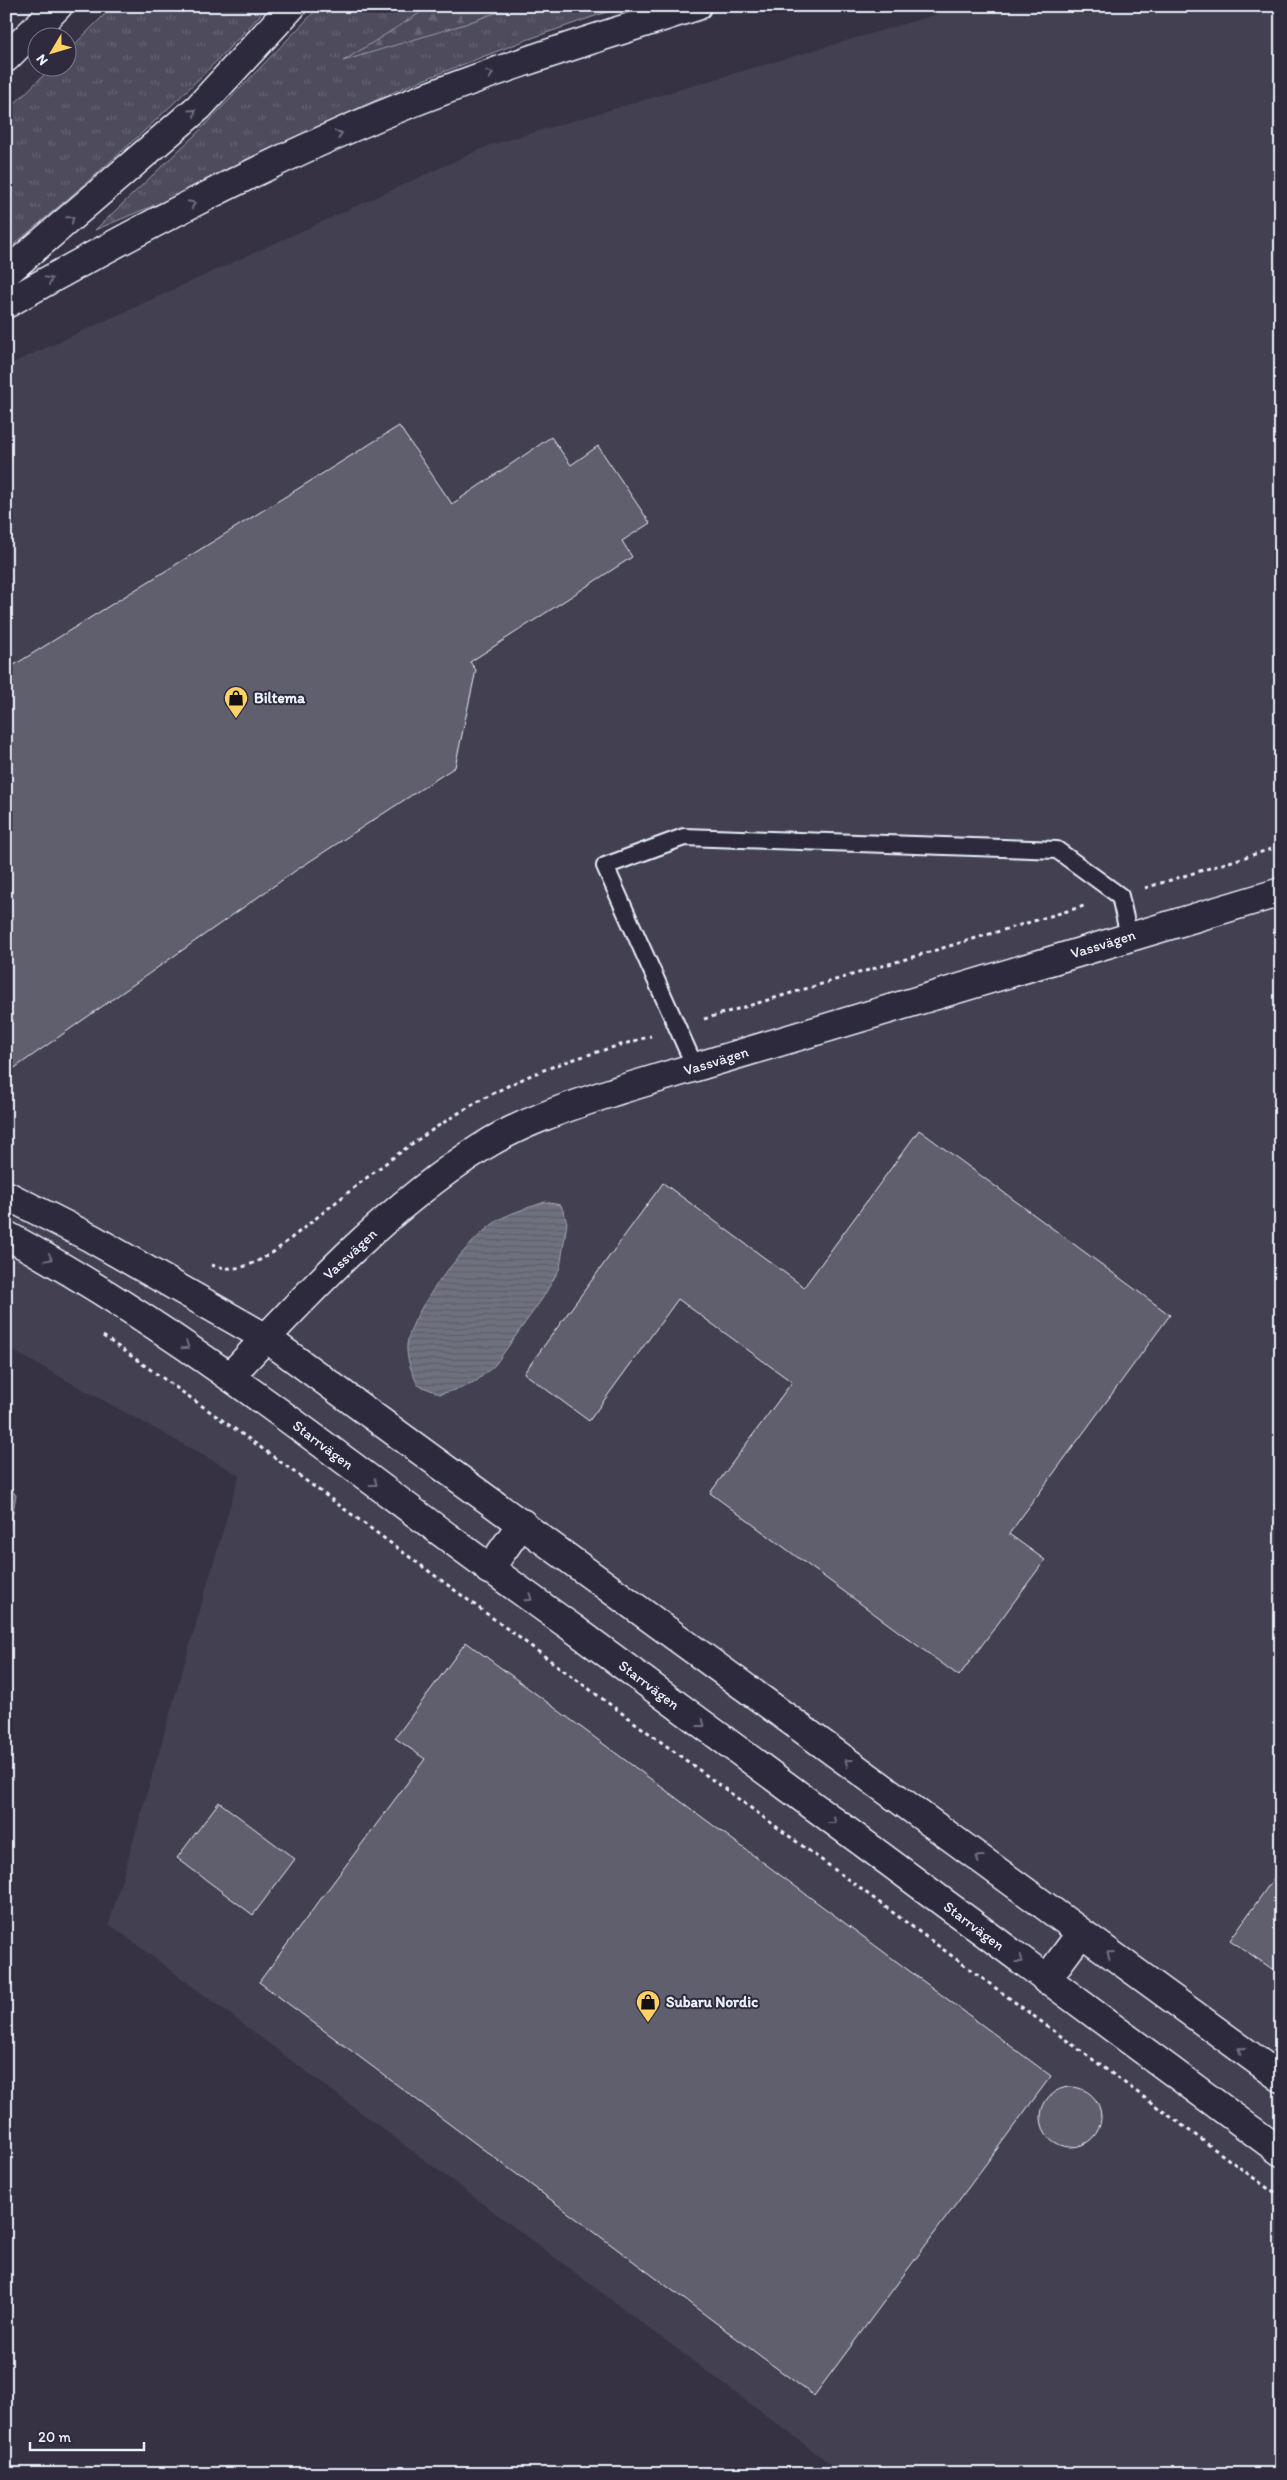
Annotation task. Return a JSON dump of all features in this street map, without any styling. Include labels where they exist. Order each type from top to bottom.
[{"type":"main road","points":[[6,58],[58,6]]},
{"type":"main road","points":[[6,273],[199,107],[292,6]]},
{"type":"main road","points":[[6,304],[137,231],[256,172],[379,116],[543,55],[697,6]]},
{"type":"main road","name":"Vassvägen","points":[[231,1375],[344,1259],[420,1190],[484,1146],[551,1112],[1128,936],[1281,892]]},
{"type":"main road","points":[[6,1194],[91,1238],[266,1338],[1281,2078]]},
{"type":"main road","name":"Starrvägen","points":[[6,1235],[74,1272],[231,1375],[489,1570],[582,1635],[1281,2152]]},
{"type":"main road","points":[[489,1570],[522,1524]]},
{"type":"main road","points":[[1046,1980],[1081,1933]]},
{"type":"lane","points":[[695,1067],[605,866],[684,837],[1058,850],[1120,896],[1128,936]]},
{"type":"path","points":[[96,1331],[256,1444],[1281,2198]]},
{"type":"shaded area","points":[[965,6],[1281,6],[1281,2474],[844,2474],[109,1924],[239,1475],[6,1347],[6,366],[490,145]]},
{"type":"green space","points":[[113,6],[268,6],[207,71],[142,133],[6,251],[6,112],[41,78],[78,78],[78,41]]},
{"type":"green space","points":[[320,6],[624,6],[529,39],[407,86],[286,141],[174,197],[95,230],[196,134]]},
{"type":"green space","points":[[431,6],[514,6],[465,24],[343,61]]},
{"type":"water","points":[[545,1202],[561,1205],[567,1223],[560,1268],[542,1299],[495,1365],[474,1383],[440,1394],[418,1385],[408,1361],[407,1345],[411,1330],[430,1294],[459,1256],[489,1227],[502,1218]]},
{"type":"water","points":[[6,1483],[16,1495],[6,1554]]},
{"type":"building","name":"Biltema","points":[[399,426],[452,504],[551,437],[571,465],[598,446],[650,523],[622,541],[632,557],[470,662],[476,670],[455,767],[298,869],[6,1074],[6,670]]},
{"type":"building","points":[[919,1130],[1170,1315],[1009,1534],[1045,1560],[959,1676],[710,1493],[792,1382],[678,1299],[589,1421],[524,1373],[663,1183],[804,1287]]},
{"type":"building","points":[[466,1642],[1051,2076],[814,2396],[259,1982],[425,1759],[395,1738]]},
{"type":"building","points":[[219,1802],[295,1859],[253,1915],[177,1858]]},
{"type":"building","points":[[1281,1868],[1281,1975],[1230,1940]]},
{"type":"building","points":[[1071,2087],[1087,2092],[1092,2096],[1096,2101],[1101,2117],[1096,2133],[1092,2138],[1087,2142],[1071,2147],[1055,2142],[1050,2138],[1046,2133],[1041,2117],[1046,2101],[1050,2096],[1055,2092]]},
{"type":"place","name":"Biltema","points":[[236,719]]},
{"type":"place","name":"Subaru Nordic","points":[[648,2023]]}]
